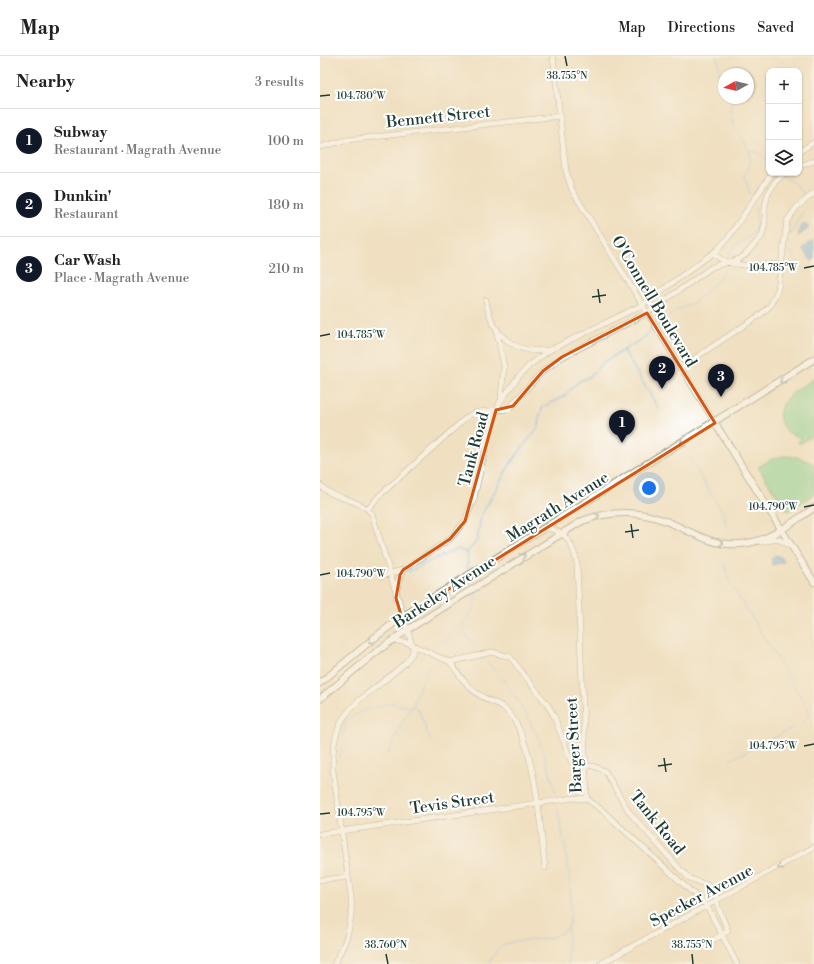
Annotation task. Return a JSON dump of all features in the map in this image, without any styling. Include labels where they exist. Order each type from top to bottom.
[{"type":"main road","name":"Magrath Avenue","points":[[320,683],[373,639],[402,618],[715,423],[814,359]]},
{"type":"main road","name":"O'Connell Boulevard","points":[[715,423],[814,582]]},
{"type":"main road","name":"Barkeley Avenue","points":[[320,699],[407,630],[577,523],[594,517],[623,512],[657,518],[713,542],[730,544],[748,543],[768,536],[814,508]]},
{"type":"street","name":"O'Connell Boulevard","points":[[553,56],[566,171],[572,190],[715,423]]},
{"type":"street","name":"Bennett Street","points":[[320,147],[347,140],[560,116]]},
{"type":"street","points":[[802,150],[814,142]]},
{"type":"street","points":[[802,165],[814,161]]},
{"type":"street","name":"Tank Road","points":[[380,576],[403,570],[450,539],[465,521],[472,504],[485,445],[496,410],[519,376],[530,365],[550,350],[642,304],[713,254],[725,242],[770,176]]},
{"type":"street","points":[[368,509],[379,496],[468,416],[478,412],[504,410],[513,406],[542,372],[562,357],[647,312],[712,267],[739,259],[746,255],[762,236],[765,223],[765,206],[768,194],[775,182],[782,176]]},
{"type":"street","points":[[680,368],[764,311],[776,294],[787,221],[797,207],[814,193]]},
{"type":"street","points":[[713,254],[726,262],[754,265],[781,264]]},
{"type":"street","points":[[486,300],[489,314],[501,345],[504,366],[500,402]]},
{"type":"street","points":[[496,330],[507,342],[517,347],[532,351],[550,350]]},
{"type":"street","points":[[320,485],[332,495],[361,504],[368,509],[374,520],[402,618],[412,645],[412,652],[405,663],[350,709],[340,724],[333,753],[333,764],[352,904],[350,926],[346,943],[334,964]]},
{"type":"street","points":[[547,528],[562,532]]},
{"type":"street","name":"Barger Street","points":[[562,532],[570,543],[577,564],[588,799],[707,906],[737,964]]},
{"type":"street","points":[[748,543],[776,538],[791,546]]},
{"type":"street","points":[[396,598],[398,581],[403,570]]},
{"type":"street","points":[[393,640],[412,645],[450,662],[465,684],[482,697],[502,707],[515,722],[526,747],[531,768],[545,868]]},
{"type":"street","name":"Tank Road","points":[[450,662],[492,652],[510,657],[547,704],[554,716],[570,761],[576,765],[597,767],[605,771],[628,812],[686,875],[712,889],[716,893],[716,901],[728,931],[722,936]]},
{"type":"street","name":"Tevis Street","points":[[320,834],[574,798],[588,799]]},
{"type":"street","name":"Specker Avenue","points":[[600,964],[814,847]]},
{"type":"street","points":[[320,880],[348,877]]},
{"type":"street","points":[[712,915],[712,907],[716,901]]},
{"type":"street","points":[[715,940],[722,936]]},
{"type":"highlighted area","points":[[647,313],[715,423],[402,618],[396,598],[400,575],[403,570],[450,539],[465,521],[496,410],[513,406],[543,371],[562,357]]},
{"type":"green space","points":[[814,378],[814,434],[800,444],[798,441],[802,437],[790,434],[782,425],[780,410],[788,397]]},
{"type":"green space","points":[[784,456],[797,457],[814,464],[814,494],[789,511],[786,510],[758,467],[772,459]]},
{"type":"water","points":[[803,223],[808,226],[808,229],[798,236],[800,228]]},
{"type":"water","points":[[814,240],[814,260],[811,260],[802,249]]},
{"type":"water","points":[[775,555],[781,557],[784,562],[772,565],[772,558]]},
{"type":"waterway","points":[[717,56],[719,68]]},
{"type":"waterway","points":[[731,104],[731,117],[749,153],[750,161],[744,175],[750,194]]},
{"type":"waterway","points":[[750,151],[759,153],[766,159]]},
{"type":"waterway","points":[[784,177],[795,184],[804,195]]},
{"type":"waterway","points":[[729,256],[732,249],[737,244],[748,238],[756,228],[757,220],[755,207]]},
{"type":"waterway","points":[[791,234],[805,207]]},
{"type":"waterway","points":[[789,251],[806,273]]},
{"type":"waterway","points":[[657,326],[677,310],[688,306],[698,299],[718,280],[724,271]]},
{"type":"waterway","points":[[468,571],[467,552],[477,541],[481,516],[510,464],[539,426],[540,415],[543,407],[563,397],[578,382],[591,376],[602,363],[642,339],[654,328]]},
{"type":"waterway","points":[[623,350],[659,409]]},
{"type":"waterway","points":[[689,458],[723,513],[726,525]]},
{"type":"waterway","points":[[408,572],[456,549],[467,552]]},
{"type":"waterway","points":[[724,562],[729,581],[808,709],[809,715],[801,723]]},
{"type":"waterway","points":[[476,595],[475,605],[464,625],[464,630],[476,648]]},
{"type":"waterway","points":[[440,645],[464,622]]},
{"type":"waterway","points":[[487,662],[511,691],[530,722],[545,756],[555,793]]},
{"type":"waterway","points":[[388,754],[403,720],[414,706],[414,700],[429,666]]},
{"type":"waterway","points":[[342,739],[346,721],[355,715],[376,707],[394,703],[412,707]]},
{"type":"waterway","points":[[414,706],[419,711],[431,742]]},
{"type":"waterway","points":[[730,760],[793,728]]},
{"type":"waterway","points":[[340,757],[342,746]]},
{"type":"waterway","points":[[489,964],[495,952],[503,945],[513,942],[546,938],[557,935],[568,928],[571,901],[570,886],[558,809]]},
{"type":"waterway","points":[[568,929],[568,964]]},
{"type":"place","name":"Dunkin'","points":[[662,389]]},
{"type":"place","name":"Car Wash","points":[[721,397]]},
{"type":"place","name":"Subway","points":[[622,443]]}]
